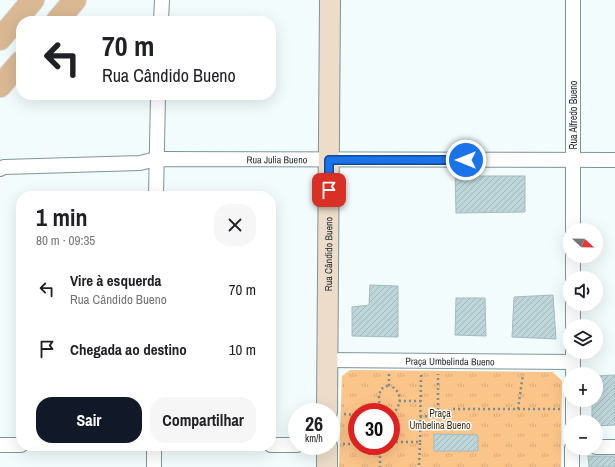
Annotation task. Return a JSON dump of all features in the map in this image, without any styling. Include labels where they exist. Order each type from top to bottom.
[{"type":"main road","points":[[19,16],[33,0]]},
{"type":"main road","points":[[61,16],[75,0]]},
{"type":"main road","name":"Rua Cândido Bueno","points":[[327,403],[330,0]]},
{"type":"main road","points":[[0,39],[16,20]]},
{"type":"main road","points":[[0,86],[16,68]]},
{"type":"main road","points":[[327,455],[327,467]]},
{"type":"street","points":[[161,16],[162,0]]},
{"type":"street","name":"Rua Alfredo Bueno","points":[[573,0],[573,223]]},
{"type":"street","points":[[156,191],[158,100]]},
{"type":"street","name":"Rua Julia Bueno","points":[[0,169],[4,167],[140,163],[156,159],[615,160]]},
{"type":"street","name":"Praça Umbelinda Bueno","points":[[328,360],[525,361],[573,363]]},
{"type":"street","points":[[0,445],[16,445]]},
{"type":"street","points":[[276,445],[288,445]]},
{"type":"street","points":[[603,447],[615,447]]},
{"type":"street","points":[[154,451],[154,467]]},
{"type":"street","points":[[572,455],[572,467]]},
{"type":"path","points":[[388,385],[389,360]]},
{"type":"path","points":[[419,467],[421,360]]},
{"type":"path","points":[[438,361],[438,415]]},
{"type":"path","points":[[518,409],[525,361]]},
{"type":"path","points":[[388,385],[398,392],[399,401],[421,402]]},
{"type":"path","points":[[379,403],[381,390],[388,385]]},
{"type":"path","points":[[420,417],[445,414],[451,409],[572,410]]},
{"type":"path","points":[[400,442],[420,442]]},
{"type":"path","points":[[380,455],[380,467]]},
{"type":"green space","name":"Praça Umbelina Bueno","points":[[350,370],[553,372],[562,381],[561,467],[339,467],[342,376]]},
{"type":"building","points":[[455,170],[474,171],[474,176],[525,176],[525,212],[456,213]]},
{"type":"building","points":[[370,285],[398,286],[398,337],[352,336],[352,307],[369,305]]},
{"type":"building","points":[[553,295],[556,339],[512,337],[514,297]]},
{"type":"building","points":[[456,298],[485,298],[486,336],[455,335]]},
{"type":"building","points":[[615,375],[615,425],[603,426],[603,415],[592,415],[592,407],[603,407],[603,376]]},
{"type":"building","points":[[434,434],[478,435],[478,451],[434,451]]},
{"type":"building","points":[[588,456],[615,456],[615,467],[589,467]]},
{"type":"route","points":[[329,190],[329,160],[466,160]]}]
